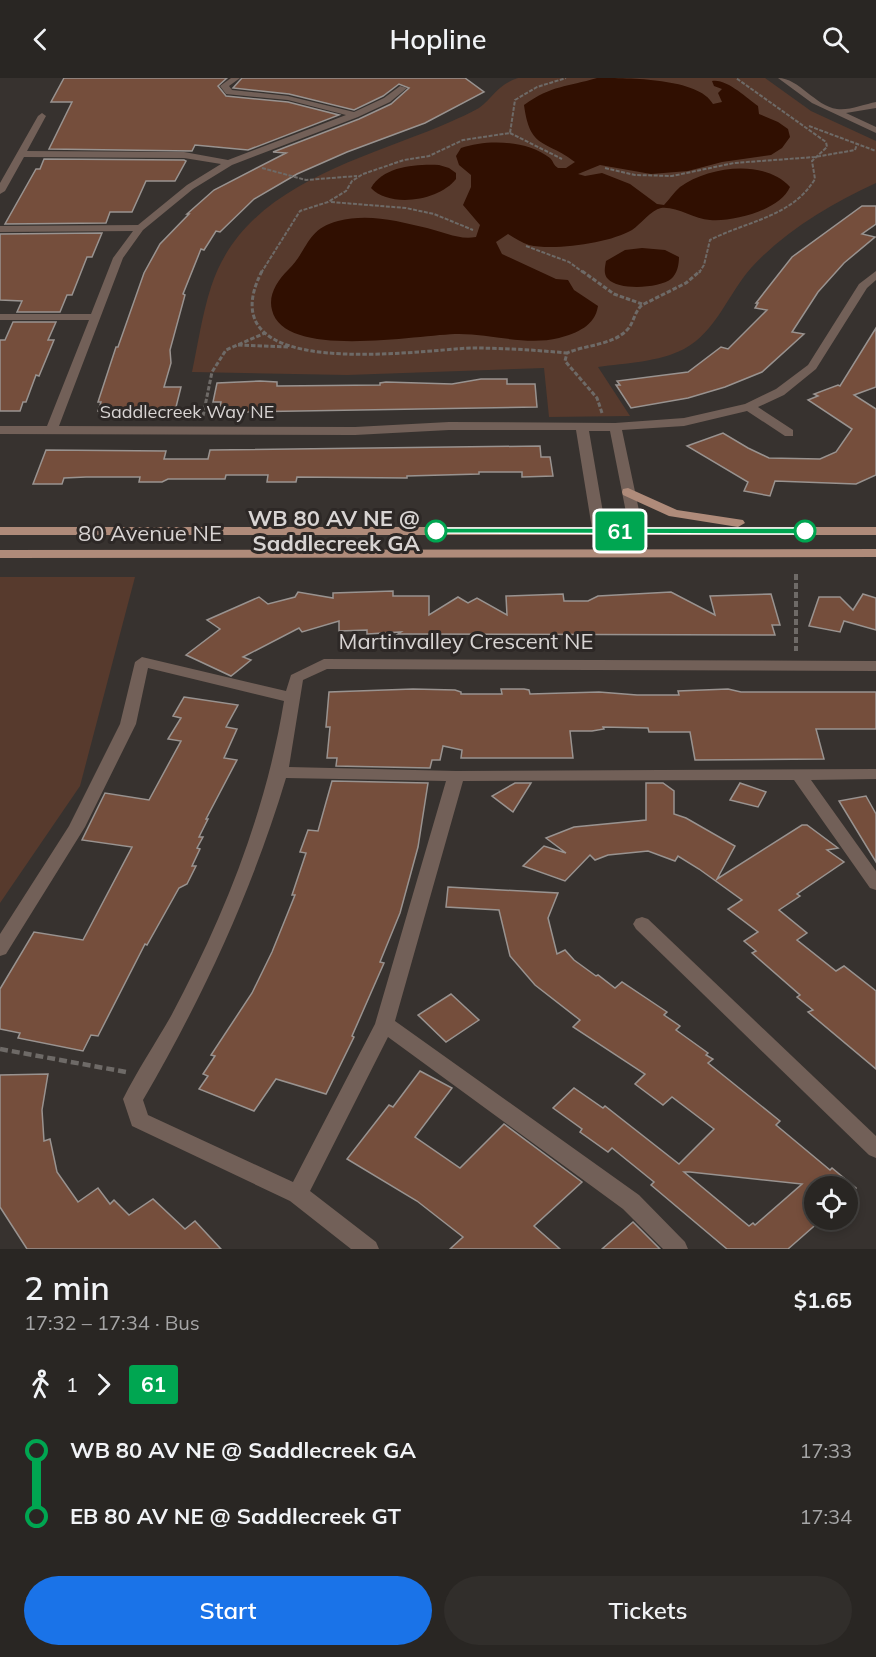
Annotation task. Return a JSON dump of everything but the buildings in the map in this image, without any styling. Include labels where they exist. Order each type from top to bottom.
[{"type":"main road","points":[[628,492],[674,513],[816,531]]},
{"type":"main road","name":"80 Avenue NE","points":[[0,531],[876,531]]},
{"type":"main road","name":"80 Avenue NE","points":[[0,554],[876,553]]},
{"type":"street","points":[[236,78],[224,86],[229,92],[288,98],[355,115]]},
{"type":"street","points":[[782,78],[837,112],[876,130]]},
{"type":"street","points":[[52,430],[118,258],[140,228],[190,187],[234,161],[355,115],[387,100],[403,88]]},
{"type":"street","points":[[837,112],[876,105]]},
{"type":"street","points":[[0,192],[42,116]]},
{"type":"street","points":[[21,154],[175,154],[234,161]]},
{"type":"street","points":[[0,229],[140,228]]},
{"type":"street","name":"Saddlecreek Way NE","points":[[0,430],[355,431],[449,426],[615,427],[684,422],[749,407],[780,392],[812,367],[863,286],[876,273]]},
{"type":"street","points":[[0,317],[95,317]]},
{"type":"street","points":[[749,407],[789,433]]},
{"type":"street","points":[[582,427],[603,553]]},
{"type":"street","points":[[615,427],[641,553]]},
{"type":"street","points":[[0,949],[82,816],[128,724],[142,662],[293,698]]},
{"type":"street","name":"Martinvalley Crescent NE","points":[[368,1249],[298,1194],[139,1120],[133,1099],[197,983],[240,892],[279,772],[296,678],[324,664],[876,666]]},
{"type":"street","points":[[279,772],[456,776],[876,774]]},
{"type":"street","points":[[800,775],[876,884]]},
{"type":"street","points":[[298,1194],[385,1024],[456,776]]},
{"type":"street","points":[[642,924],[876,1149]]},
{"type":"street","points":[[385,1024],[631,1202],[678,1249]]},
{"type":"path","points":[[510,133],[515,100],[537,87],[566,78]]},
{"type":"path","points":[[238,345],[288,347],[364,356],[458,349],[567,353],[624,333],[643,304],[680,288],[698,274],[705,266],[705,246],[710,240],[770,216],[800,200],[815,179],[812,161],[828,147],[826,142],[736,78]]},
{"type":"path","points":[[800,123],[876,151]]},
{"type":"path","points":[[234,161],[306,180],[359,176],[404,160],[429,156],[463,141],[510,133],[562,159]]},
{"type":"path","points":[[605,168],[656,177],[690,174],[734,163],[815,157],[855,150],[857,144]]},
{"type":"path","points":[[288,347],[265,333],[253,318],[250,303],[253,287],[300,212],[328,202],[346,191],[359,176]]},
{"type":"path","points":[[328,202],[406,208],[434,214],[473,230]]},
{"type":"path","points":[[526,246],[569,262],[614,294],[643,304]]},
{"type":"path","points":[[200,430],[212,372],[226,350],[265,333]]},
{"type":"path","points":[[567,353],[565,361],[570,371],[589,387],[602,405],[602,419],[615,427]]},
{"type":"path","points":[[796,574],[796,667]]},
{"type":"path","points":[[0,1049],[147,1076]]},
{"type":"shaded area","points":[[518,78],[765,78],[811,111],[876,141],[876,183],[825,209],[778,242],[751,268],[713,323],[695,342],[664,357],[598,367],[630,416],[549,417],[544,368],[347,375],[192,372],[211,287],[227,252],[250,223],[278,200],[310,180],[468,114],[484,104],[505,84]]},
{"type":"shaded area","points":[[597,78],[644,79],[679,84],[705,95],[713,104],[722,102],[718,93],[722,89],[714,86],[712,81],[718,81],[736,89],[758,106],[759,114],[788,129],[790,137],[782,148],[771,155],[722,162],[688,171],[651,174],[600,165],[578,174],[585,176],[602,173],[630,184],[657,204],[664,205],[680,187],[706,174],[721,170],[752,169],[766,172],[779,178],[790,187],[777,202],[743,217],[710,220],[673,209],[661,208],[622,235],[582,245],[540,247],[526,244],[508,234],[496,242],[502,254],[556,279],[568,280],[574,290],[598,306],[589,324],[572,334],[559,338],[534,341],[459,334],[386,340],[326,340],[301,335],[282,326],[272,310],[271,299],[274,288],[295,263],[308,241],[320,229],[338,221],[372,218],[405,223],[457,237],[476,237],[480,225],[463,205],[471,187],[471,175],[459,165],[456,156],[461,148],[495,142],[519,145],[541,152],[558,168],[566,168],[575,162],[535,137],[530,130],[524,105],[551,90]]},
{"type":"shaded area","points":[[439,165],[456,173],[456,179],[449,186],[427,197],[402,200],[380,195],[371,188],[376,181],[392,171],[411,166]]},
{"type":"shaded area","points":[[642,248],[665,250],[679,257],[677,269],[671,279],[649,286],[630,287],[613,283],[606,277],[606,261],[625,250]]},
{"type":"shaded area","points":[[0,577],[135,577],[80,786],[0,903]]},
{"type":"bus line","name":"61","points":[[436,531],[805,531]]},
{"type":"place","name":"WB 80 AV NE @ Saddlecreek GA","points":[[436,531]]}]
